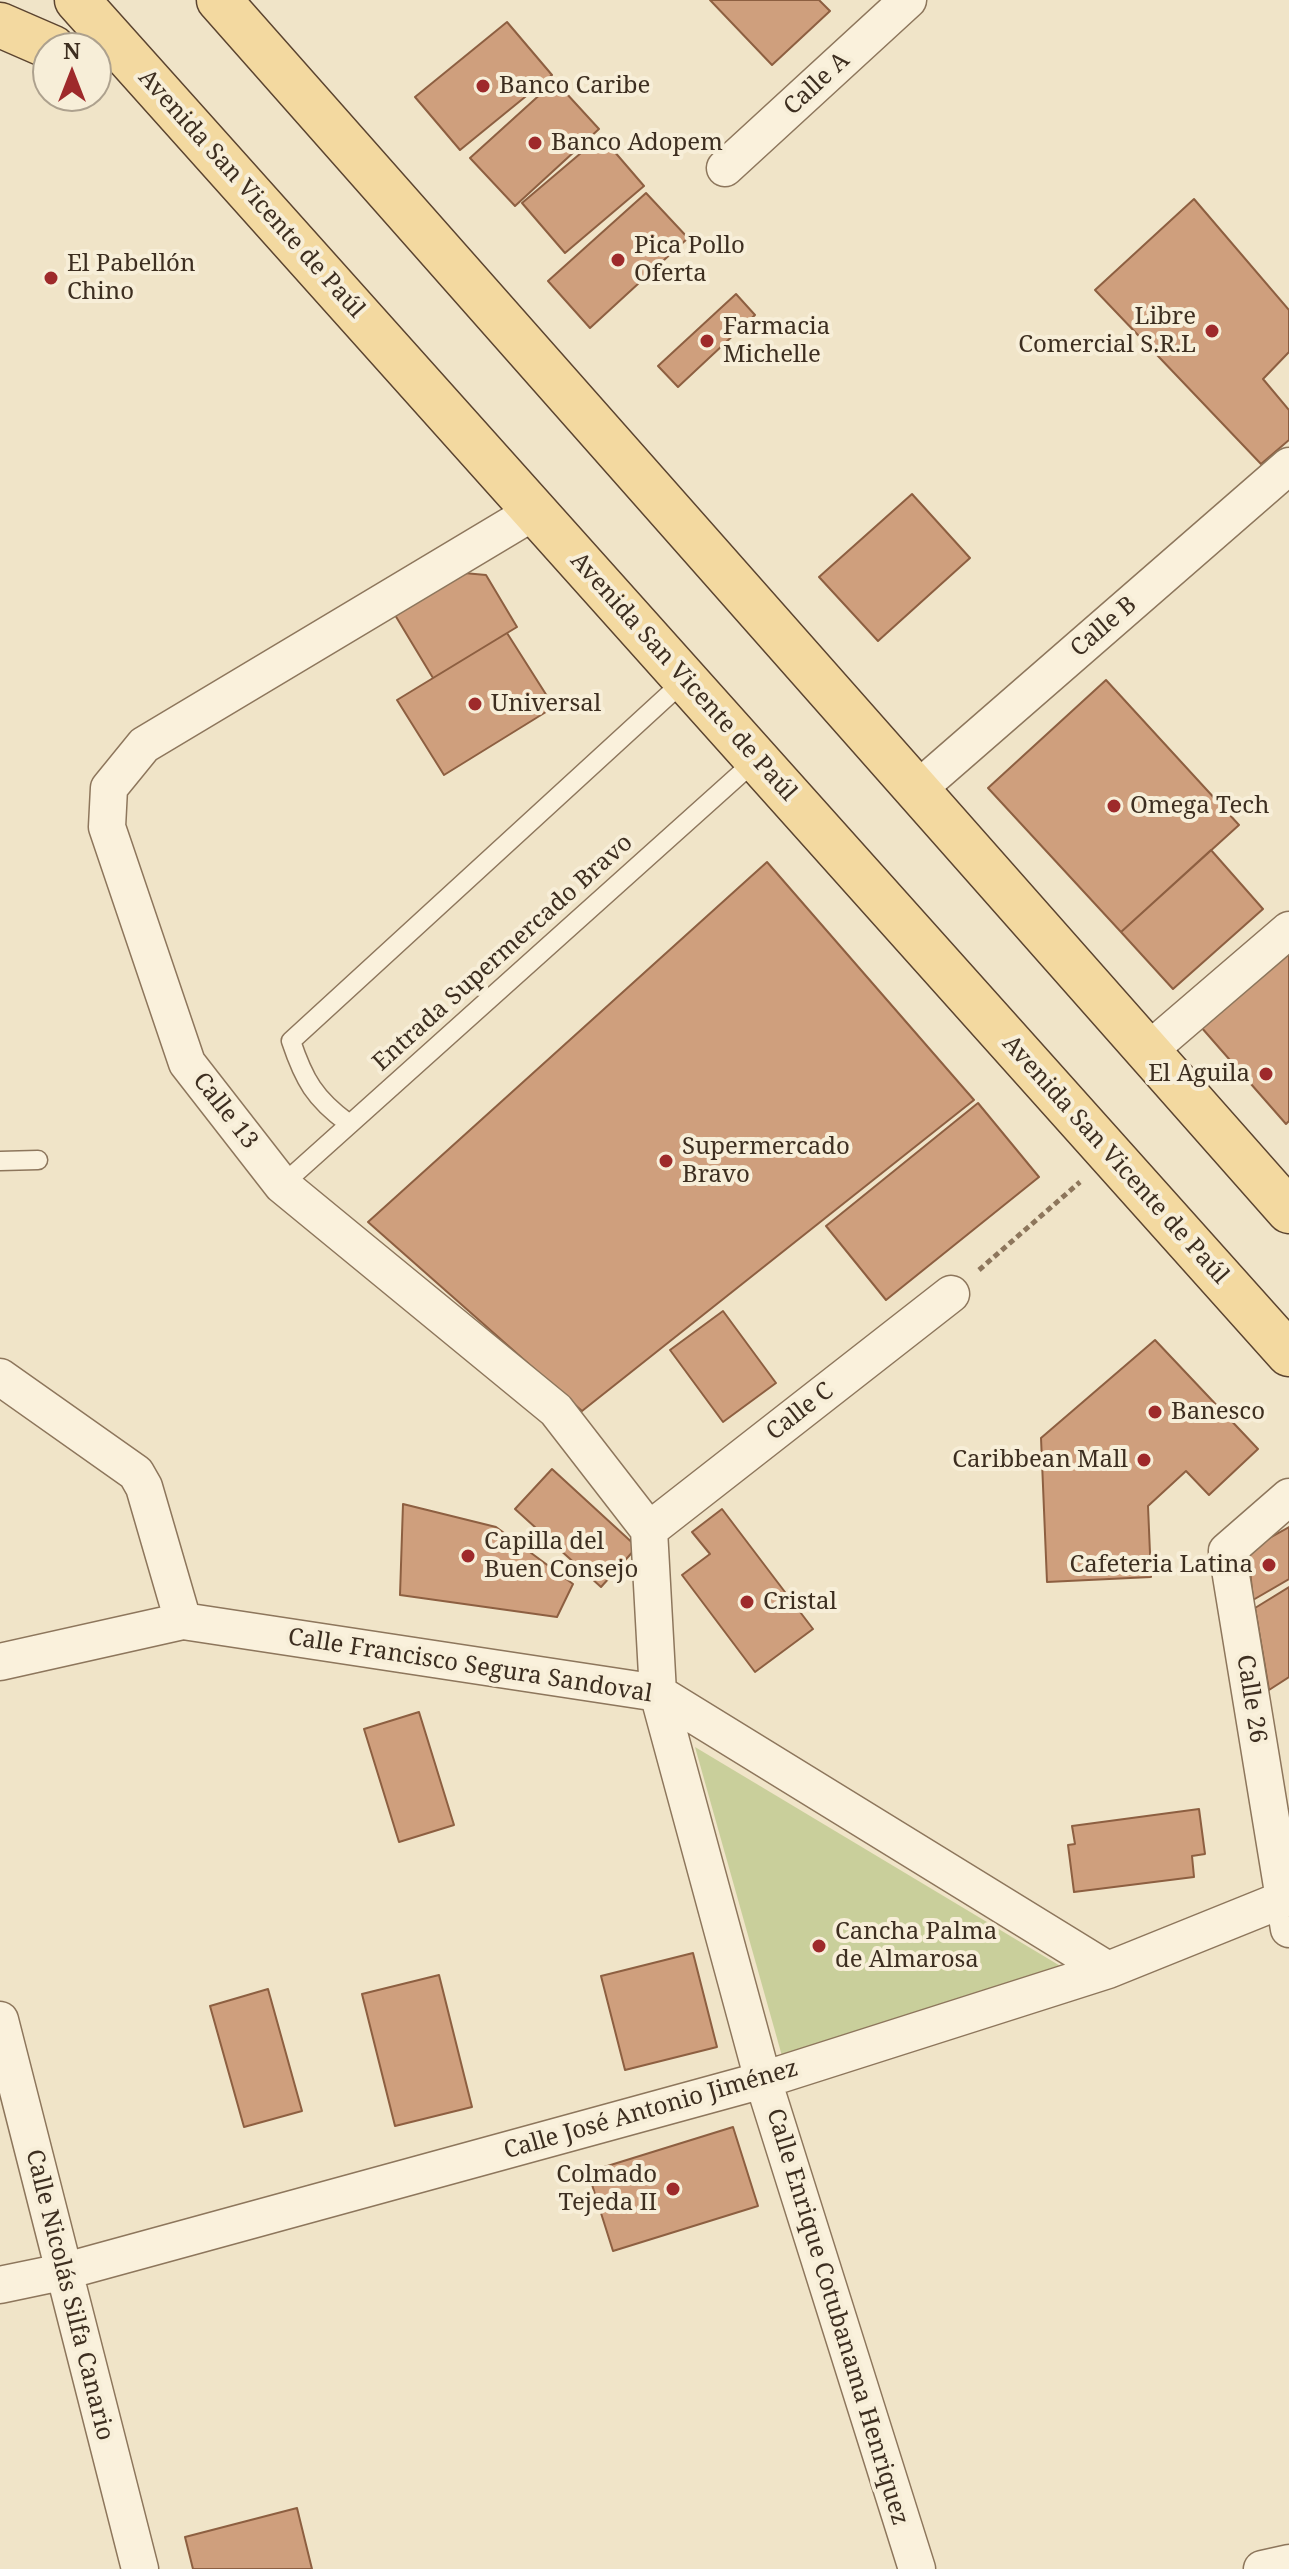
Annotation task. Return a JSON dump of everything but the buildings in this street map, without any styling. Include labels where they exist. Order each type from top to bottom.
[{"type":"main road","name":"Avenida San Vicente de Paúl","points":[[77,0],[1289,1354]]},
{"type":"main road","points":[[219,0],[919,788],[1289,1211]]},
{"type":"main road","points":[[248,0],[287,76]]},
{"type":"main road","points":[[0,25],[32,39]]},
{"type":"main road","points":[[112,77],[182,116]]},
{"type":"street","name":"Calle A","points":[[725,168],[908,0]]},
{"type":"street","name":"Calle B","points":[[919,788],[1289,466]]},
{"type":"street","name":"Calle 13","points":[[535,511],[144,745],[109,788],[107,827],[187,1063],[282,1185],[556,1410],[649,1530]]},
{"type":"street","points":[[1148,1051],[1289,930]]},
{"type":"street","name":"Calle C","points":[[649,1530],[951,1294]]},
{"type":"street","points":[[0,1377],[136,1473],[144,1487],[183,1621]]},
{"type":"street","name":"Calle 26","points":[[1287,1908],[1227,1551],[1289,1497]]},
{"type":"street","points":[[649,1530],[658,1693]]},
{"type":"street","name":"Calle Francisco Segura Sandoval","points":[[0,1662],[183,1621],[658,1693],[1108,1970]]},
{"type":"street","name":"Calle Enrique Cotubanama Henriquez","points":[[658,1693],[763,2080],[917,2569]]},
{"type":"street","name":"Calle José Antonio Jiménez","points":[[0,2285],[62,2272],[763,2080],[1108,1970],[1287,1908]]},
{"type":"street","name":"Calle Nicolás Silfa Canario","points":[[0,2020],[140,2569]]},
{"type":"street","points":[[1262,2569],[1289,2563]]},
{"type":"lane","points":[[348,1123],[321,1103],[301,1070],[291,1041],[686,679]]},
{"type":"lane","name":"Entrada Supermercado Bravo","points":[[282,1185],[757,759]]},
{"type":"lane","points":[[0,1161],[38,1160]]},
{"type":"path","points":[[951,1294],[1110,1155]]},
{"type":"green space","points":[[695,1747],[1062,1967],[782,2056]]},
{"type":"place","name":"Banco Caribe","points":[[483,86]]},
{"type":"place","name":"Banco Adopem","points":[[535,143]]},
{"type":"place","name":"Pica Pollo Oferta","points":[[618,260]]},
{"type":"place","name":"El Pabellón Chino","points":[[51,278]]},
{"type":"place","name":"Libre Comercial S.R.L","points":[[1212,331]]},
{"type":"place","name":"Farmacia Michelle","points":[[707,341]]},
{"type":"place","name":"Universal","points":[[475,704]]},
{"type":"place","name":"Omega Tech","points":[[1114,806]]},
{"type":"place","name":"El Aguila","points":[[1266,1074]]},
{"type":"place","name":"Supermercado Bravo","points":[[666,1161]]},
{"type":"place","name":"Banesco","points":[[1155,1412]]},
{"type":"place","name":"Caribbean Mall","points":[[1144,1460]]},
{"type":"place","name":"Capilla del Buen Consejo","points":[[468,1556]]},
{"type":"place","name":"Cafeteria Latina","points":[[1269,1565]]},
{"type":"place","name":"Cristal","points":[[747,1602]]},
{"type":"place","name":"Cancha Palma de Almarosa","points":[[819,1946]]},
{"type":"place","name":"Colmado Tejeda II","points":[[673,2189]]}]
